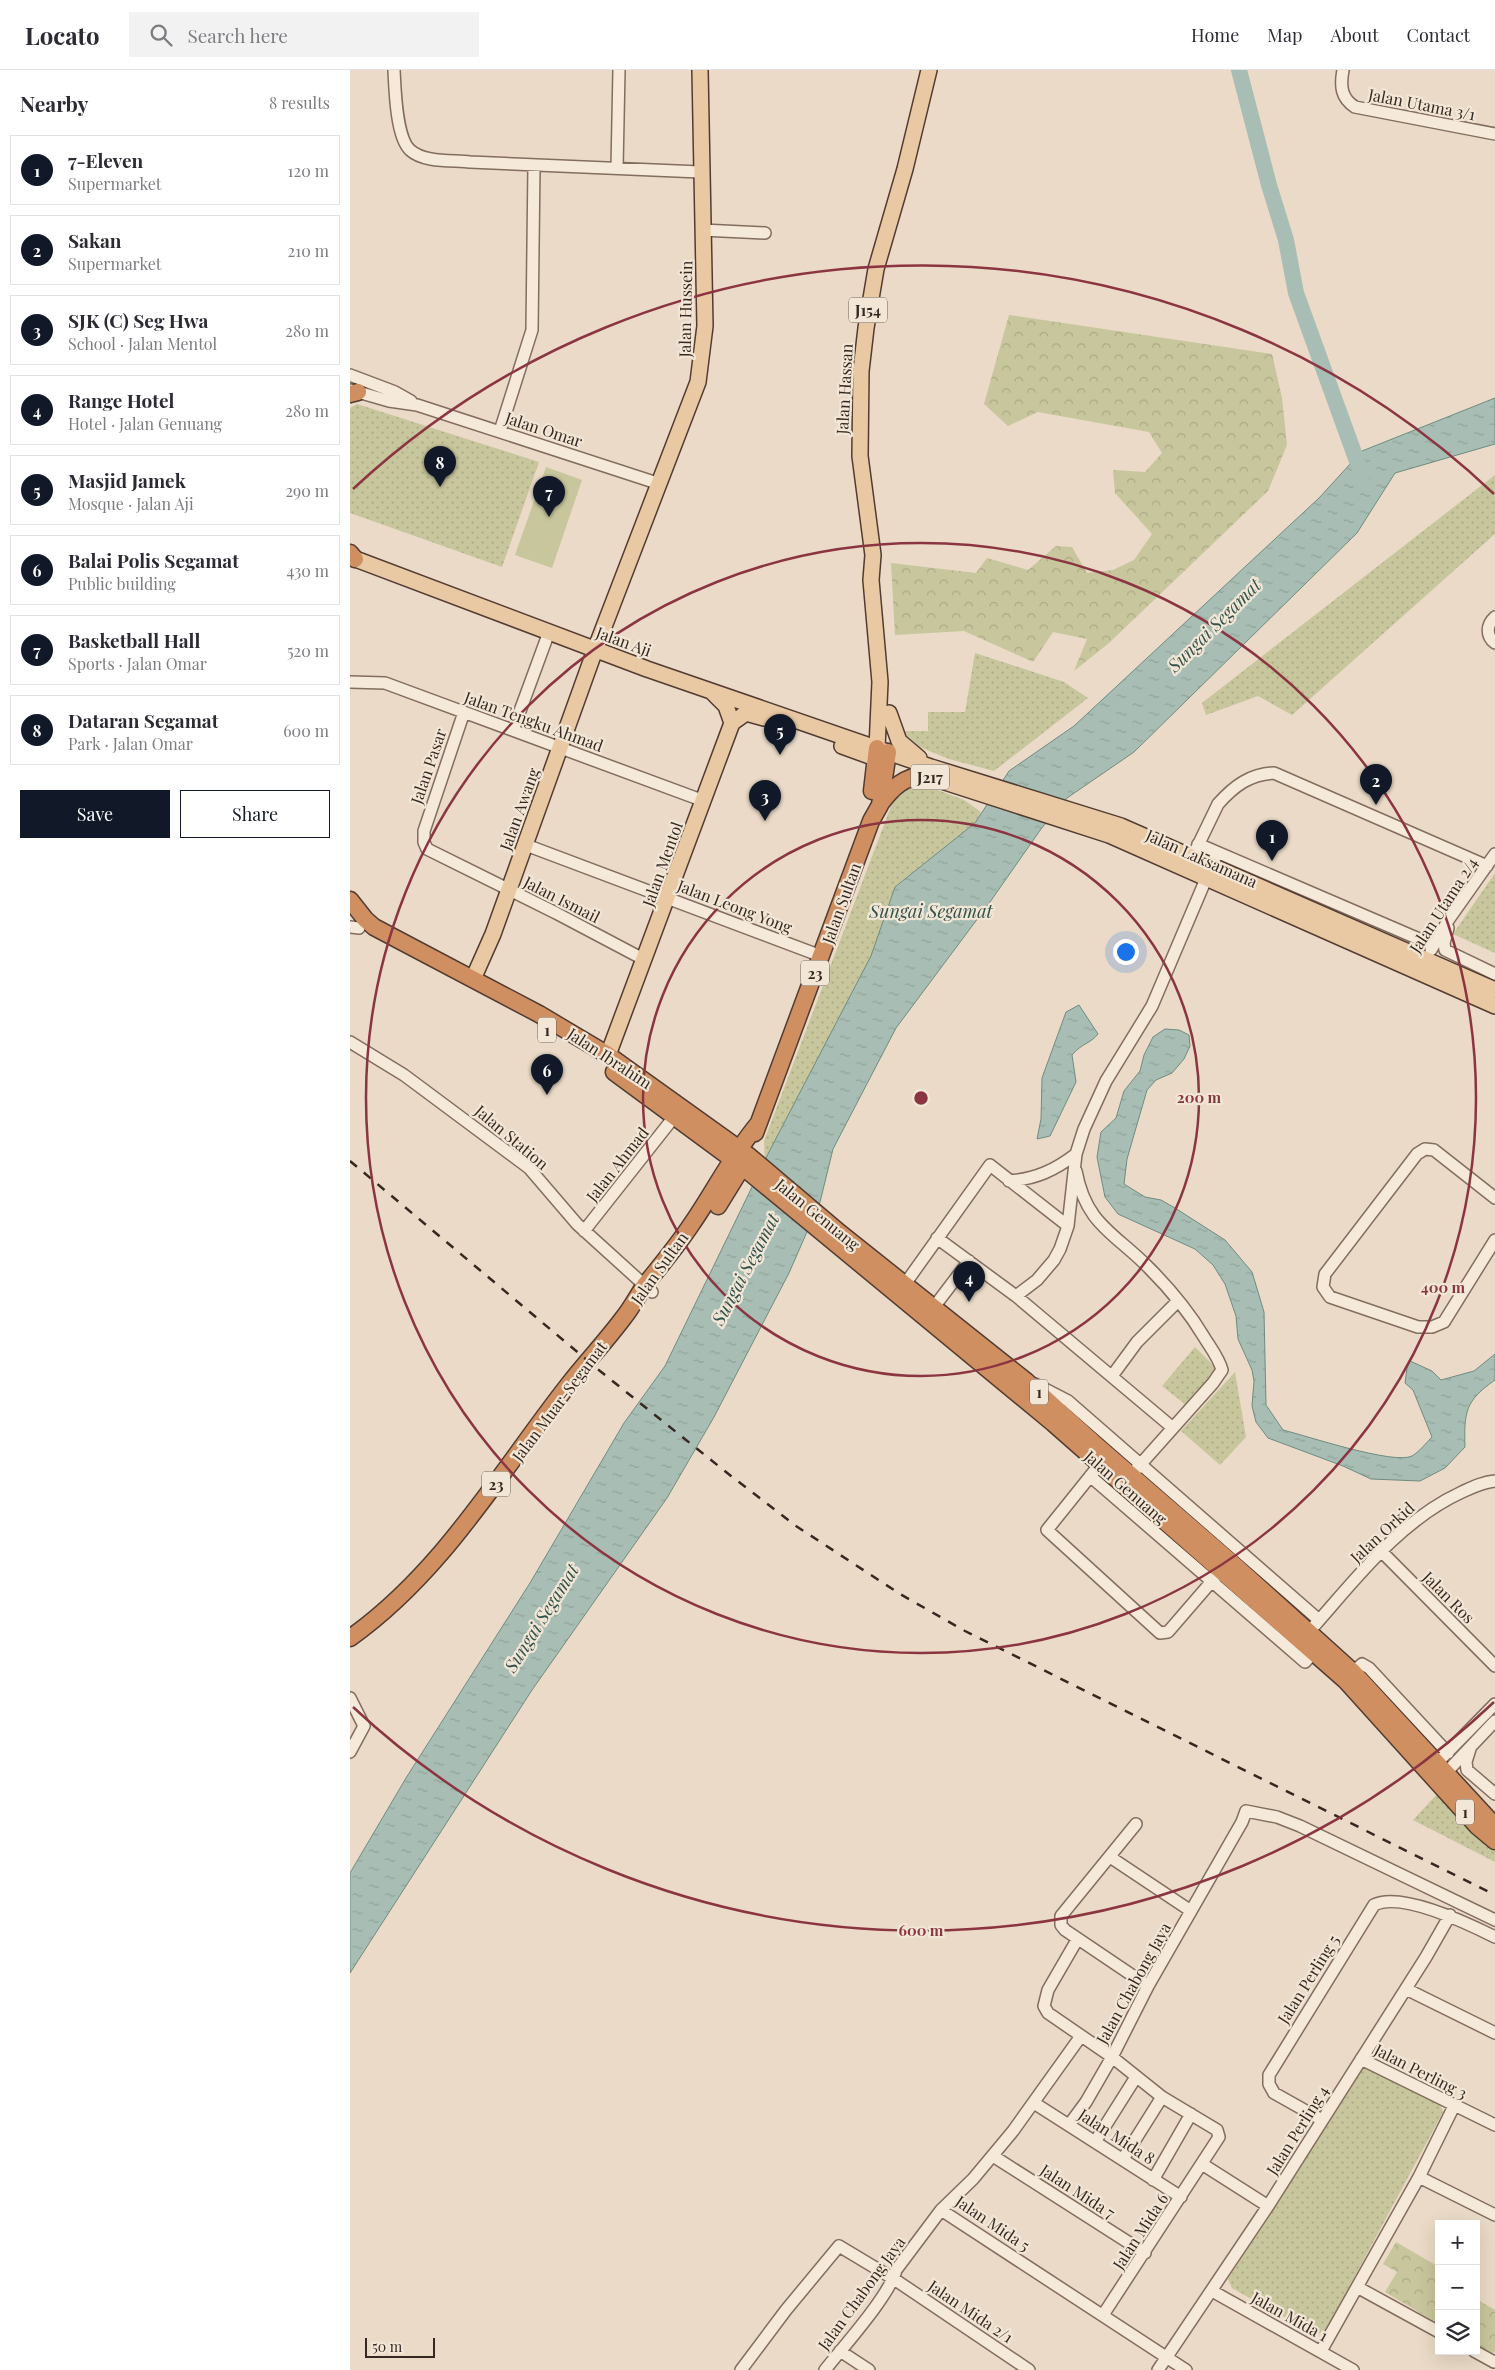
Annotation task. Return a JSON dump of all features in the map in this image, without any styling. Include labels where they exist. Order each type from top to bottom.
[{"type":"highway","name":"Jalan Sultan","points":[[625,1316],[648,1289],[684,1253],[746,1162],[758,1124],[871,821],[880,805],[882,755]]},
{"type":"highway","name":"Jalan Sultan","points":[[871,821],[870,803],[882,755]]},
{"type":"highway","points":[[880,805],[898,784],[906,778],[928,771]]},
{"type":"highway","name":"Jalan Ibrahim","points":[[350,900],[365,920],[374,927],[473,979],[608,1055],[746,1162]]},
{"type":"highway","name":"Jalan Ibrahim","points":[[353,926],[581,1050],[674,1116],[746,1162]]},
{"type":"highway","name":"Jalan Genuang","points":[[746,1162],[838,1239],[885,1287],[976,1359],[1026,1381],[1136,1470],[1221,1570],[1314,1626],[1439,1768],[1495,1826]]},
{"type":"highway","name":"Jalan Genuang","points":[[838,1239],[905,1284],[977,1341],[1095,1470],[1221,1570],[1345,1680],[1439,1768],[1477,1826],[1495,1841]]},
{"type":"highway","name":"Jalan Muar-Segamat","points":[[350,1638],[377,1618],[445,1549],[492,1490],[569,1384],[625,1316]]},
{"type":"highway","points":[[976,1359],[980,1349],[977,1341]]},
{"type":"main road","name":"Jalan Hussein","points":[[595,650],[660,484],[698,382],[701,366],[705,326],[700,172],[700,70]]},
{"type":"main road","name":"Jalan Hassan","points":[[882,755],[889,713],[889,673],[880,579],[874,567],[860,456],[859,402],[864,344],[876,270],[905,169],[929,70]]},
{"type":"main road","name":"Jalan Aji","points":[[352,556],[595,650],[882,755]]},
{"type":"main road","name":"Jalan Hassan","points":[[874,567],[871,580],[880,682],[882,755]]},
{"type":"main road","name":"Jalan Awang","points":[[473,979],[493,934],[595,650]]},
{"type":"main road","points":[[710,691],[726,706],[732,723],[741,716],[754,714],[882,755]]},
{"type":"main road","points":[[889,713],[899,741],[928,771]]},
{"type":"main road","name":"Jalan Mentol","points":[[608,1055],[732,723]]},
{"type":"main road","name":"Jalan Laksamana","points":[[882,755],[974,786],[1092,822],[1212,866],[1422,967],[1495,1006]]},
{"type":"main road","name":"Jalan Laksamana","points":[[1422,967],[1495,990]]},
{"type":"street","points":[[394,70],[396,102],[403,139],[410,150],[433,159],[700,172]]},
{"type":"street","points":[[617,168],[619,70]]},
{"type":"street","name":"Jalan Utama 3/1","points":[[1343,70],[1342,94],[1347,102],[1355,107],[1495,134]]},
{"type":"street","points":[[500,431],[532,330],[534,165]]},
{"type":"street","points":[[702,230],[765,233]]},
{"type":"street","name":"Jalan Omar","points":[[350,374],[395,392],[417,405]]},
{"type":"street","name":"Jalan Omar","points":[[353,391],[417,405],[660,484]]},
{"type":"street","points":[[1495,618],[1490,621],[1488,631],[1489,638],[1495,643]]},
{"type":"street","points":[[512,730],[549,632]]},
{"type":"street","name":"Jalan Tengku Ahmad","points":[[350,682],[379,681],[704,801]]},
{"type":"street","name":"Jalan Pasar","points":[[424,831],[464,712]]},
{"type":"street","points":[[1192,858],[1218,804],[1223,798],[1251,776],[1274,773],[1486,866]]},
{"type":"street","name":"Jalan Ismail","points":[[424,831],[425,846],[435,855],[645,960]]},
{"type":"street","name":"Jalan Leong Yong","points":[[526,845],[821,956]]},
{"type":"street","name":"Jalan Utama 2/4","points":[[1422,967],[1449,919],[1495,854]]},
{"type":"street","points":[[1314,1626],[1136,1470],[1213,1383],[1222,1370],[1220,1363],[1198,1328],[1178,1301],[1149,1268],[1096,1220],[1084,1199],[1076,1168],[1076,1154],[1094,1102],[1152,1006],[1212,866],[1433,945]]},
{"type":"street","points":[[1449,919],[1444,943],[1445,950],[1495,974]]},
{"type":"street","name":"Jalan Station","points":[[352,1046],[404,1075],[529,1168],[584,1231],[648,1289]]},
{"type":"street","name":"Jalan Ahmad","points":[[584,1231],[674,1116]]},
{"type":"street","points":[[1495,1198],[1434,1150],[1425,1149],[1417,1154],[1325,1274],[1323,1287],[1330,1297],[1418,1327],[1432,1327],[1444,1322],[1495,1240]]},
{"type":"street","points":[[1009,1180],[1025,1180],[1043,1175],[1076,1154]]},
{"type":"street","points":[[905,1284],[936,1238],[990,1166],[1068,1222]]},
{"type":"street","points":[[1016,1296],[1037,1280],[1054,1260],[1068,1222],[1070,1191],[1076,1168]]},
{"type":"street","points":[[1068,1222],[1076,1214],[1096,1220]]},
{"type":"street","points":[[936,1238],[1016,1296],[1173,1428]]},
{"type":"street","points":[[934,1307],[969,1261]]},
{"type":"street","points":[[1112,1376],[1137,1342],[1178,1301]]},
{"type":"street","points":[[1095,1470],[1048,1526],[1048,1533],[1160,1633],[1168,1632],[1221,1570]]},
{"type":"street","name":"Jalan Orkid","points":[[1314,1626],[1381,1552],[1418,1517],[1447,1499],[1487,1482],[1495,1481]]},
{"type":"street","name":"Jalan Ros","points":[[1381,1552],[1495,1666]]},
{"type":"street","points":[[350,1698],[364,1726],[350,1752]]},
{"type":"street","points":[[1439,1768],[1495,1704]]},
{"type":"street","points":[[1439,1768],[1470,1747],[1495,1721]]},
{"type":"street","points":[[1470,1747],[1466,1762],[1467,1770],[1495,1794]]},
{"type":"street","name":"Jalan Chabong Jaya","points":[[1077,1940],[1048,1990],[1044,2006],[1048,2013],[1112,2057],[1148,1986],[1242,1822],[1246,1811],[1277,1817],[1300,1826],[1495,1920]]},
{"type":"street","points":[[1136,1824],[1061,1916],[1061,1925],[1077,1940],[1148,1986]]},
{"type":"street","points":[[1110,1857],[1191,1911]]},
{"type":"street","name":"Jalan Perling 5","points":[[1322,2120],[1274,2093],[1269,2084],[1269,2075],[1371,1908],[1385,1900],[1450,1915],[1495,1937]]},
{"type":"street","name":"Jalan Perling 4","points":[[1158,2370],[1268,2206],[1406,1989],[1450,1915]]},
{"type":"street","points":[[1406,1989],[1495,2034]]},
{"type":"street","name":"Jalan Mida 5","points":[[1081,2036],[1034,2103],[993,2156],[941,2210],[1186,2370]]},
{"type":"street","points":[[1069,2124],[1086,2102],[1112,2057],[1162,2097],[1219,2133],[1202,2164],[1268,2206]]},
{"type":"street","name":"Jalan Perling 3","points":[[1361,2058],[1495,2125]]},
{"type":"street","points":[[1095,2142],[1136,2077]]},
{"type":"street","points":[[1123,2159],[1162,2097]]},
{"type":"street","name":"Jalan Mida 8","points":[[1034,2103],[1181,2197]]},
{"type":"street","points":[[1321,2351],[1419,2177],[1454,2106]]},
{"type":"street","points":[[1153,2180],[1191,2114]]},
{"type":"street","name":"Jalan Mida 7","points":[[993,2156],[1145,2253]]},
{"type":"street","name":"Jalan Mida 6","points":[[1103,2315],[1202,2164]]},
{"type":"street","points":[[1419,2177],[1495,2215]]},
{"type":"street","name":"Jalan Chabong Jaya","points":[[825,2370],[894,2279],[896,2270],[941,2210]]},
{"type":"street","name":"Jalan Mida 2/1","points":[[740,2370],[839,2246],[894,2279],[1030,2370]]},
{"type":"street","points":[[1358,2287],[1435,2330]]},
{"type":"street","name":"Jalan Mida 1","points":[[1212,2291],[1353,2370]]},
{"type":"street","points":[[840,2351],[870,2370]]},
{"type":"street","points":[[1480,2355],[1493,2364]]},
{"type":"green space","points":[[1009,315],[1272,354],[1282,398],[1287,445],[1268,491],[1109,643],[1074,671],[1087,639],[1053,632],[1033,662],[964,631],[895,635],[891,563],[976,573],[987,558],[1028,570],[1056,546],[1072,547],[1087,573],[1113,570],[1134,560],[1152,534],[1115,493],[1113,470],[1145,472],[1162,453],[1149,432],[1038,412],[1008,426],[984,404]]},
{"type":"green space","points":[[357,404],[539,462],[502,567],[350,513],[350,408]]},
{"type":"green space","points":[[546,467],[582,480],[552,568],[515,555]]},
{"type":"green space","points":[[1495,475],[1495,534],[1292,715],[1258,696],[1206,715],[1202,703]]},
{"type":"green space","points":[[975,653],[1064,682],[1088,698],[994,771],[949,759],[920,747],[902,731],[928,731],[928,712],[965,712]]},
{"type":"green space","points":[[922,784],[964,800],[981,812],[975,823],[895,887],[871,956],[765,1163],[764,1141],[898,788]]},
{"type":"green space","points":[[1495,873],[1495,953],[1453,934]]},
{"type":"green space","points":[[1195,1347],[1216,1368],[1186,1405],[1162,1386]]},
{"type":"green space","points":[[1235,1372],[1246,1437],[1220,1465],[1181,1431]]},
{"type":"green space","points":[[1439,1792],[1470,1828],[1495,1851],[1495,1862],[1413,1820]]},
{"type":"green space","points":[[1365,2066],[1439,2102],[1443,2112],[1326,2330],[1316,2335],[1232,2288],[1228,2279]]},
{"type":"green space","points":[[1396,2242],[1435,2265],[1435,2322],[1385,2292],[1397,2272],[1383,2264]]},
{"type":"green space","points":[[1480,2301],[1495,2310],[1495,2350],[1492,2355],[1480,2348]]},
{"type":"water","name":"Sungai Segamat","points":[[1495,398],[1495,444],[1395,473],[1357,533],[1134,752],[1067,798],[1041,829],[990,902],[896,1028],[833,1149],[820,1202],[789,1273],[714,1417],[667,1498],[532,1690],[350,1973],[350,1873],[406,1778],[530,1583],[624,1423],[665,1366],[770,1150],[871,956],[895,887],[975,823],[1009,771],[1074,726],[1319,498],[1362,451]]},
{"type":"water","points":[[1079,1005],[1098,1034],[1072,1055],[1076,1082],[1050,1136],[1037,1139],[1041,1119],[1042,1078],[1066,1012]]},
{"type":"water","points":[[1165,1029],[1179,1030],[1189,1035],[1190,1046],[1184,1059],[1172,1073],[1156,1080],[1147,1090],[1127,1159],[1124,1184],[1145,1197],[1161,1200],[1225,1240],[1252,1272],[1264,1312],[1266,1405],[1283,1430],[1388,1457],[1402,1458],[1412,1456],[1432,1437],[1413,1390],[1405,1383],[1410,1361],[1432,1371],[1441,1380],[1474,1371],[1495,1354],[1495,1380],[1478,1394],[1468,1408],[1465,1425],[1465,1447],[1445,1468],[1420,1481],[1371,1479],[1343,1466],[1268,1438],[1256,1422],[1252,1406],[1254,1381],[1252,1370],[1238,1339],[1236,1316],[1225,1284],[1213,1265],[1195,1249],[1118,1214],[1105,1197],[1097,1157],[1101,1132],[1116,1118],[1124,1091],[1140,1071],[1144,1055],[1153,1037]]},
{"type":"waterway","points":[[1239,70],[1269,185],[1286,240],[1296,293],[1362,475]]},
{"type":"railway","points":[[350,1161],[600,1371],[731,1476],[796,1526],[900,1594],[965,1631],[1495,1895]]},
{"type":"place","name":"Dataran Segamat","points":[[440,487]]},
{"type":"place","name":"Basketball Hall","points":[[549,517]]},
{"type":"place","name":"Masjid Jamek","points":[[780,755]]},
{"type":"place","name":"Sakan","points":[[1376,805]]},
{"type":"place","name":"SJK (C) Seg Hwa","points":[[765,821]]},
{"type":"place","name":"7-Eleven","points":[[1272,861]]},
{"type":"place","name":"Balai Polis Segamat","points":[[547,1095]]},
{"type":"place","name":"Range Hotel","points":[[969,1302]]}]
